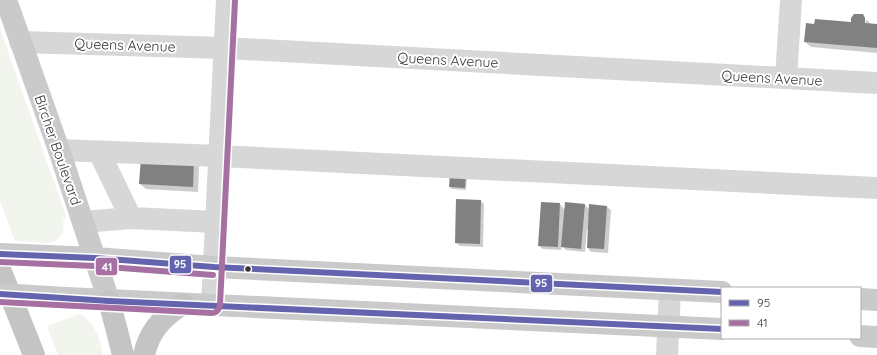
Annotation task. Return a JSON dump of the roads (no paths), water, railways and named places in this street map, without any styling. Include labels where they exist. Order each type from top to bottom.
[{"type":"highway","points":[[0,269],[34,355]]},
{"type":"highway","points":[[109,301],[122,355]]},
{"type":"highway","points":[[144,355],[155,328],[173,310],[183,304]]},
{"type":"main road","name":"Bircher Boulevard","points":[[6,0],[59,150],[109,301]]},
{"type":"main road","points":[[0,254],[95,258],[214,267],[721,292]]},
{"type":"main road","points":[[0,294],[109,301],[721,330]]},
{"type":"main road","points":[[861,299],[877,300]]},
{"type":"main road","points":[[861,336],[877,337]]},
{"type":"street","points":[[212,305],[227,0]]},
{"type":"street","points":[[786,78],[791,0]]},
{"type":"street","name":"Queens Avenue","points":[[20,42],[225,48],[877,84]]},
{"type":"street","points":[[59,150],[219,156],[877,188]]},
{"type":"street","points":[[99,152],[131,218]]},
{"type":"street","points":[[83,222],[131,218],[216,222]]},
{"type":"street","points":[[667,355],[670,290]]}]
